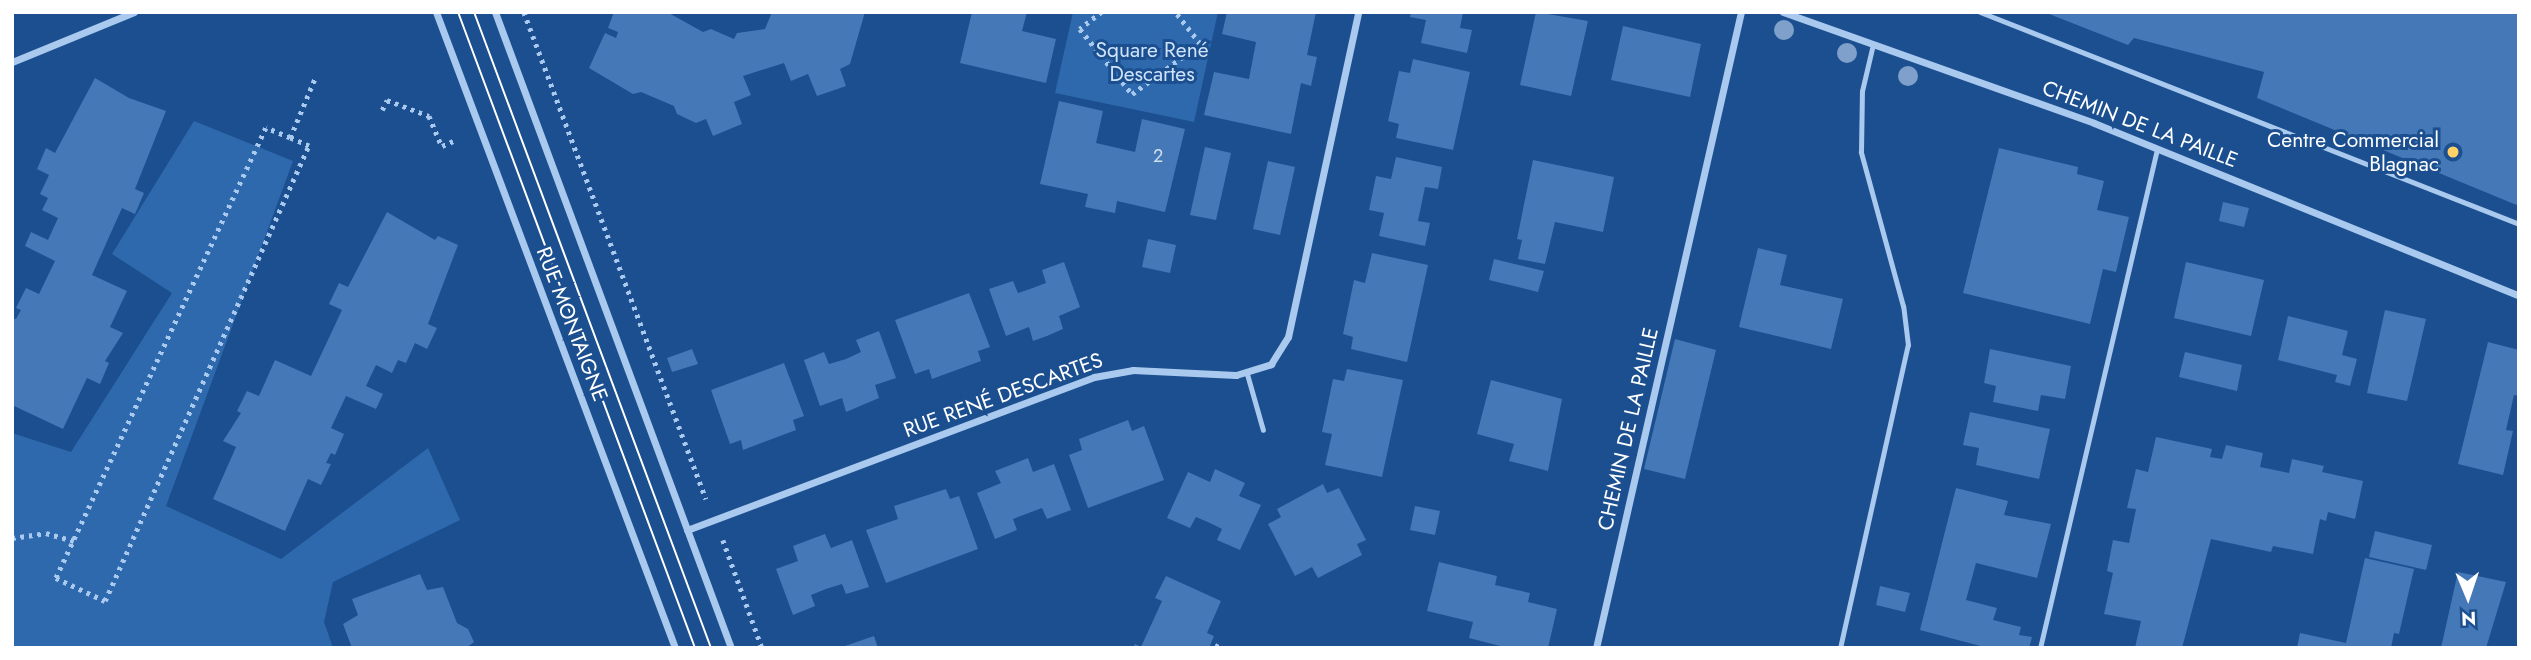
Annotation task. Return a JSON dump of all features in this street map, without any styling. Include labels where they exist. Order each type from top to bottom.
[{"type":"street","points":[[12,62],[134,12]]},
{"type":"street","name":"RUE MONTAIGNE","points":[[436,12],[675,648]]},
{"type":"street","name":"RUE MONTAIGNE","points":[[495,12],[731,648]]},
{"type":"street","points":[[1247,374],[1271,365],[1287,337],[1358,12]]},
{"type":"street","name":"CHEMIN DE LA PAILLE","points":[[1596,648],[1741,12]]},
{"type":"street","name":"CHEMIN DE LA PAILLE","points":[[1783,12],[2157,149],[2519,296]]},
{"type":"street","name":"RUE RENÉ DESCARTES","points":[[687,530],[1094,377],[1133,370],[1247,374]]},
{"type":"lane","points":[[1980,12],[2519,225]]},
{"type":"lane","points":[[1840,648],[1908,345],[1903,306],[1861,152],[1862,91],[1872,44]]},
{"type":"lane","points":[[2040,648],[2157,149]]},
{"type":"lane","points":[[1247,374],[1263,430]]},
{"type":"path","points":[[524,12],[762,648]]},
{"type":"path","points":[[1102,12],[1080,29],[1132,94],[1200,44],[1178,13]]},
{"type":"path","points":[[290,138],[315,78]]},
{"type":"path","points":[[382,110],[387,100],[429,116],[442,146],[453,141]]},
{"type":"path","points":[[267,128],[290,138],[309,146],[105,601],[56,578],[267,128]]},
{"type":"path","points":[[12,538],[46,533],[74,541]]},
{"type":"green space","name":"Square René Descartes","points":[[1073,12],[1218,12],[1194,122],[1055,93]]},
{"type":"green space","points":[[194,121],[293,161],[166,506],[281,559],[428,448],[460,520],[333,582],[324,622],[333,648],[12,648],[12,433],[71,452],[172,293],[112,254]]},
{"type":"building","points":[[614,12],[667,12],[703,32],[711,29],[734,39],[737,33],[765,29],[772,12],[865,12],[850,64],[840,69],[846,86],[817,96],[808,74],[791,81],[784,63],[743,76],[751,95],[734,102],[742,124],[713,136],[706,119],[696,123],[677,114],[674,106],[641,92],[633,94],[589,68],[605,33],[616,38],[618,32],[608,28]]},
{"type":"building","points":[[972,12],[1027,12],[1022,31],[1056,39],[1046,83],[960,63]]},
{"type":"building","points":[[1227,12],[1316,12],[1307,55],[1317,57],[1311,86],[1301,83],[1291,134],[1204,115],[1214,72],[1249,79],[1256,42],[1222,34]]},
{"type":"building","points":[[1411,12],[1463,12],[1460,28],[1472,30],[1467,53],[1421,43],[1426,20],[1410,17]]},
{"type":"building","points":[[1536,12],[1588,21],[1571,96],[1520,85]]},
{"type":"building","name":"Centre Commercial Blagnac","points":[[2044,12],[2519,12],[2519,206],[2257,98],[2264,72],[2134,38],[2128,45]]},
{"type":"building","points":[[1623,26],[1701,44],[1690,97],[1611,80]]},
{"type":"building","points":[[1413,59],[1470,72],[1453,150],[1396,138],[1399,124],[1388,121],[1399,71],[1410,73]]},
{"type":"building","points":[[95,78],[129,98],[166,111],[135,189],[144,193],[135,214],[122,208],[92,275],[127,291],[110,327],[123,333],[105,361],[109,363],[100,384],[87,378],[63,429],[12,405],[12,318],[16,319],[21,310],[16,308],[26,288],[39,294],[55,261],[25,246],[31,232],[48,240],[58,218],[42,210],[48,198],[40,194],[49,175],[37,169],[46,148],[55,153]]},
{"type":"building","points":[[1059,101],[1103,111],[1096,143],[1135,152],[1142,119],[1185,129],[1165,212],[1117,201],[1115,213],[1085,207],[1088,194],[1040,184]]},
{"type":"building","points":[[1205,147],[1231,153],[1216,220],[1190,215]]},
{"type":"building","points":[[1999,148],[2078,167],[2077,174],[2104,181],[2097,210],[2129,217],[2116,272],[2103,269],[2090,324],[1963,293]]},
{"type":"building","points":[[1396,157],[1442,167],[1438,189],[1425,187],[1418,221],[1430,223],[1425,246],[1379,236],[1384,213],[1369,210],[1376,176],[1391,179]]},
{"type":"building","points":[[1533,160],[1614,177],[1603,232],[1555,222],[1545,264],[1518,259],[1522,240],[1517,239]]},
{"type":"building","points":[[1268,161],[1295,167],[1280,235],[1253,229]]},
{"type":"building","points":[[2223,202],[2249,208],[2244,227],[2219,221]]},
{"type":"building","points":[[387,212],[435,240],[438,236],[458,245],[428,324],[437,328],[427,349],[415,343],[406,363],[398,360],[392,373],[376,365],[366,386],[383,394],[376,409],[346,396],[331,428],[344,434],[335,455],[331,453],[326,463],[331,464],[321,485],[308,479],[285,531],[213,499],[236,447],[223,441],[241,413],[237,411],[247,391],[259,396],[275,360],[311,376],[342,310],[329,304],[339,283],[348,287]]},
{"type":"building","points":[[1148,239],[1176,245],[1170,273],[1142,267]]},
{"type":"building","points":[[1758,248],[1787,255],[1780,285],[1843,299],[1831,349],[1739,327]]},
{"type":"building","points":[[1372,253],[1428,265],[1407,362],[1351,349],[1353,337],[1343,334],[1354,280],[1365,283]]},
{"type":"building","points":[[1494,259],[1544,271],[1538,292],[1489,280]]},
{"type":"building","points":[[1064,262],[1080,307],[1059,316],[1063,329],[1033,341],[1029,327],[1006,336],[989,289],[1013,281],[1018,293],[1030,289],[1046,283],[1042,270]]},
{"type":"building","points":[[2186,262],[2264,280],[2251,336],[2174,318]]},
{"type":"building","points":[[969,293],[990,347],[978,351],[981,361],[932,379],[929,369],[915,374],[895,320]]},
{"type":"building","points":[[2385,310],[2426,319],[2407,401],[2367,393]]},
{"type":"building","points":[[2288,316],[2348,331],[2342,355],[2357,359],[2350,386],[2335,382],[2337,375],[2278,360]]},
{"type":"building","points":[[879,331],[896,378],[875,385],[879,398],[846,412],[842,398],[820,406],[804,360],[824,352],[829,364],[846,359],[861,352],[856,340]]},
{"type":"building","points":[[1675,339],[1716,350],[1685,479],[1644,469]]},
{"type":"building","points":[[2488,342],[2519,350],[2519,396],[2514,395],[2506,430],[2513,431],[2503,475],[2458,464]]},
{"type":"building","points":[[692,349],[698,364],[672,372],[667,358]]},
{"type":"building","points":[[1990,349],[2071,366],[2065,399],[2041,395],[2038,411],[1993,402],[1996,386],[1984,383]]},
{"type":"building","points":[[2185,352],[2242,365],[2237,391],[2179,377]]},
{"type":"building","points":[[784,363],[804,416],[793,420],[796,430],[743,450],[741,440],[730,444],[711,390]]},
{"type":"building","points":[[1347,369],[1403,380],[1382,477],[1325,465],[1332,434],[1322,432],[1333,379],[1344,381]]},
{"type":"building","points":[[1491,380],[1562,399],[1548,471],[1509,461],[1514,444],[1477,434]]},
{"type":"building","points":[[1970,412],[2050,429],[2039,479],[1976,465],[1979,448],[1963,445]]},
{"type":"building","points":[[1128,420],[1132,431],[1144,426],[1164,480],[1088,508],[1069,455],[1082,450],[1079,439]]},
{"type":"building","points":[[2156,437],[2212,449],[2210,457],[2222,459],[2226,445],[2263,453],[2260,467],[2289,473],[2292,459],[2324,466],[2322,472],[2363,481],[2355,519],[2328,512],[2326,521],[2320,519],[2313,554],[2273,546],[2271,552],[2211,539],[2182,648],[2135,648],[2141,621],[2104,614],[2113,573],[2107,571],[2113,540],[2129,543],[2136,509],[2127,508],[2136,469],[2148,472]]},
{"type":"building","points":[[1028,458],[1033,472],[1054,464],[1071,510],[1047,519],[1042,508],[1013,519],[1017,530],[995,539],[977,493],[1001,483],[995,471]]},
{"type":"building","points":[[1215,469],[1245,483],[1239,496],[1261,505],[1240,550],[1217,540],[1222,529],[1210,523],[1196,517],[1190,528],[1167,518],[1188,472],[1210,482]]},
{"type":"building","points":[[1323,484],[1327,493],[1339,488],[1366,540],[1357,544],[1362,555],[1318,578],[1312,567],[1295,576],[1268,524],[1281,517],[1277,509]]},
{"type":"building","points":[[1956,488],[2008,501],[2004,515],[2051,524],[2037,578],[1976,563],[1966,600],[1997,608],[1993,620],[2021,627],[2019,635],[2032,637],[2029,648],[1988,648],[1920,630]]},
{"type":"building","points":[[946,489],[950,499],[959,496],[978,549],[886,583],[866,530],[898,519],[894,506]]},
{"type":"building","points":[[1415,506],[1440,511],[1435,535],[1410,530]]},
{"type":"building","points":[[2375,531],[2432,545],[2426,570],[2369,557]]},
{"type":"building","points":[[825,534],[831,548],[852,540],[869,587],[846,594],[842,584],[826,589],[811,595],[815,606],[793,615],[776,569],[798,561],[793,546]]},
{"type":"building","points":[[2365,558],[2414,569],[2399,634],[2394,633],[2391,648],[2297,648],[2300,633],[2346,643]]},
{"type":"building","points":[[1439,562],[1497,576],[1495,585],[1530,593],[1528,602],[1557,609],[1548,648],[1508,648],[1469,638],[1473,622],[1427,611]]},
{"type":"building","points":[[2458,572],[2506,582],[2486,648],[2441,648]]},
{"type":"building","points":[[420,574],[427,590],[443,587],[457,623],[468,629],[474,642],[466,648],[352,648],[343,624],[358,615],[352,599]]},
{"type":"building","points":[[1166,576],[1221,601],[1207,633],[1214,636],[1209,648],[1133,648],[1135,644],[1141,647],[1162,601],[1155,598]]},
{"type":"building","points":[[1880,586],[1910,593],[1905,612],[1876,605]]},
{"type":"building","points":[[874,636],[878,648],[842,647]]},
{"type":"tram line","points":[[458,12],[695,648]]},
{"type":"tram line","points":[[474,12],[711,648]]},
{"type":"place","name":"Centre Commercial Blagnac","points":[[2453,152]]}]
